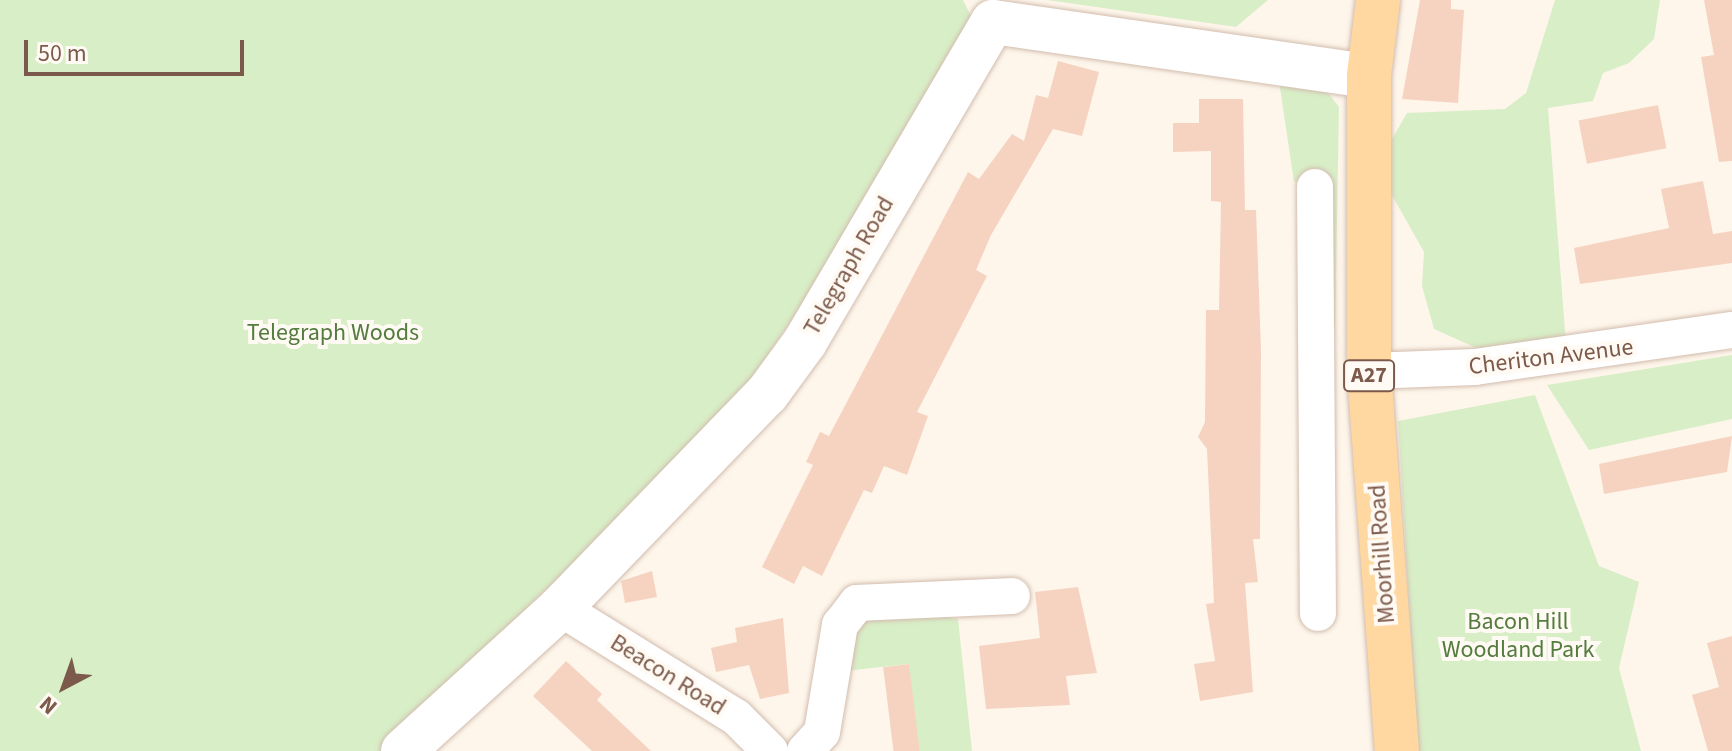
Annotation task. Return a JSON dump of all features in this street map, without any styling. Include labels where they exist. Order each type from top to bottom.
[{"type":"main road","name":"Moorhill Road","points":[[1378,0],[1369,76],[1369,364],[1397,751]]},
{"type":"street","name":"Telegraph Road","points":[[403,751],[560,608],[725,443],[774,384],[993,22],[1369,76]]},
{"type":"street","points":[[1315,187],[1319,333],[1311,359],[1318,613]]},
{"type":"street","name":"Cheriton Avenue","points":[[1369,364],[1475,367],[1732,330]]},
{"type":"street","points":[[1311,359],[1369,364]]},
{"type":"street","points":[[805,751],[822,732],[840,625],[857,603],[1012,596]]},
{"type":"street","name":"Beacon Road","points":[[560,608],[736,717],[770,751]]},
{"type":"green space","name":"Telegraph Woods","points":[[0,0],[963,0],[972,18],[807,297],[704,449],[545,590],[383,751],[0,751]]},
{"type":"green space","points":[[1047,0],[1268,0],[1236,27]]},
{"type":"green space","points":[[1555,0],[1660,0],[1654,39],[1629,63],[1603,73],[1593,101],[1548,108],[1566,345],[1513,353],[1474,347],[1434,329],[1422,286],[1424,252],[1376,167],[1407,113],[1505,109],[1526,93]]},
{"type":"green space","points":[[1279,81],[1326,90],[1339,107],[1335,333],[1320,179],[1294,182]]},
{"type":"green space","points":[[1732,355],[1732,419],[1589,450],[1547,385]]},
{"type":"green space","name":"Bacon Hill Woodland Park","points":[[1535,395],[1599,566],[1639,582],[1619,668],[1641,751],[1418,751],[1398,421]]},
{"type":"green space","points":[[900,609],[958,619],[972,751],[914,751],[909,664],[845,671],[850,634],[862,622]]},
{"type":"building","points":[[1420,0],[1451,0],[1451,9],[1464,10],[1458,103],[1402,99]]},
{"type":"building","points":[[1704,0],[1732,0],[1732,161],[1719,162],[1701,57],[1714,55]]},
{"type":"building","points":[[1058,61],[1099,72],[1082,136],[1053,129],[991,235],[976,270],[987,276],[917,412],[928,416],[907,475],[884,466],[872,493],[864,490],[822,576],[803,566],[794,584],[762,567],[813,465],[806,462],[820,432],[829,436],[968,172],[979,179],[1012,134],[1024,141],[1036,95],[1048,98]]},
{"type":"building","points":[[1199,99],[1243,99],[1245,210],[1256,210],[1261,350],[1260,539],[1253,539],[1258,582],[1245,583],[1253,692],[1200,701],[1194,664],[1215,661],[1206,604],[1214,603],[1207,449],[1198,437],[1205,422],[1206,310],[1219,310],[1221,202],[1211,201],[1211,151],[1173,152],[1173,123],[1199,123]]},
{"type":"building","points":[[1658,105],[1666,148],[1587,164],[1578,120]]},
{"type":"building","points":[[1703,181],[1713,234],[1732,231],[1732,263],[1580,284],[1574,248],[1669,228],[1661,189]]},
{"type":"building","points":[[1732,436],[1727,472],[1604,494],[1599,464]]},
{"type":"building","points":[[652,571],[657,597],[625,603],[621,581]]},
{"type":"building","points":[[1078,587],[1097,673],[1066,676],[1070,705],[986,709],[979,646],[1040,638],[1035,592]]},
{"type":"building","points":[[783,618],[789,693],[760,699],[749,665],[716,672],[711,648],[737,642],[735,628]]},
{"type":"building","points":[[1732,636],[1732,751],[1708,751],[1692,695],[1719,687],[1707,643]]},
{"type":"building","points":[[566,661],[602,694],[597,700],[651,751],[592,751],[533,696]]},
{"type":"building","points":[[909,664],[920,751],[893,751],[883,667]]}]
